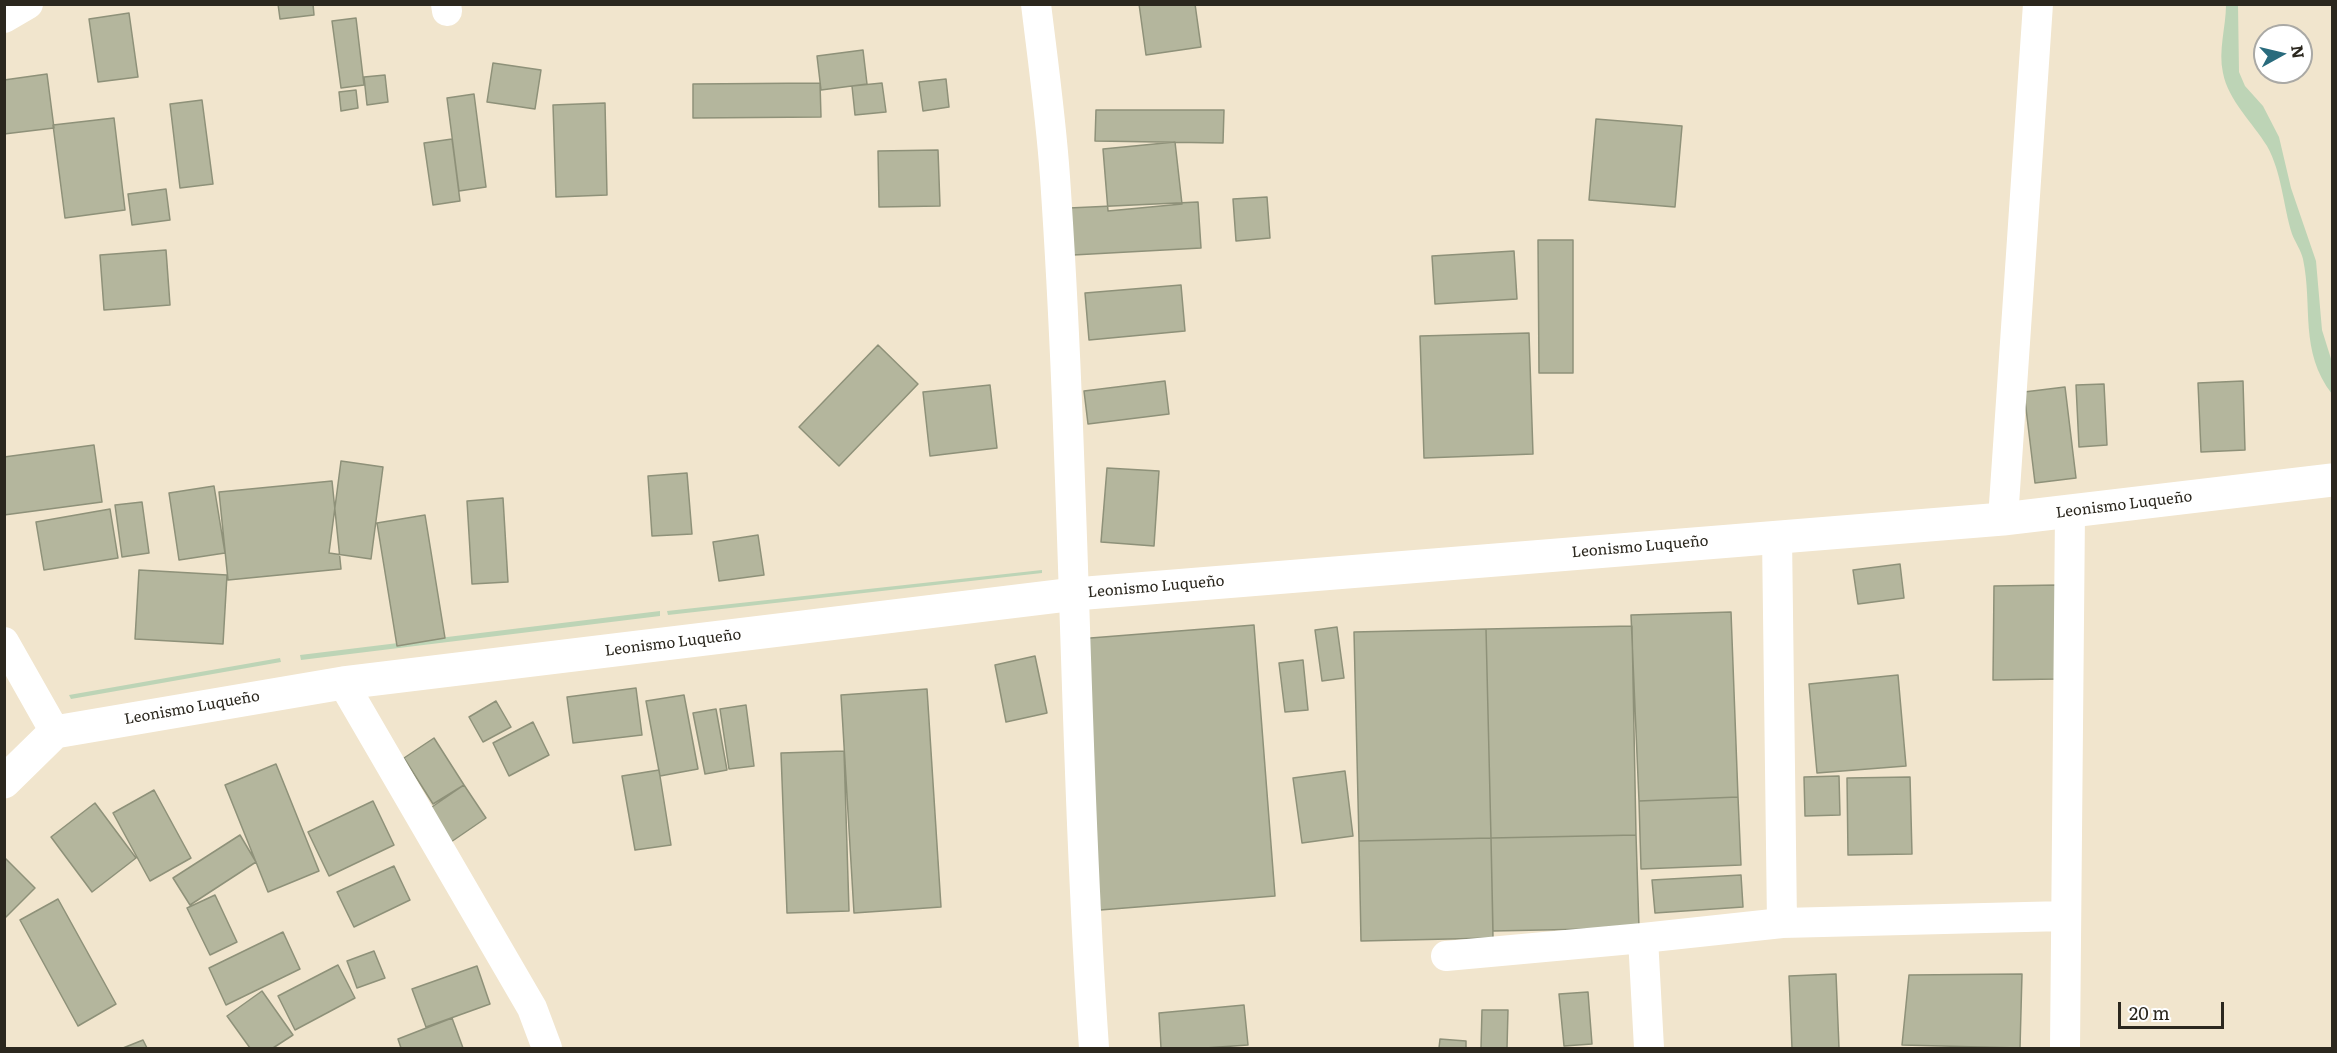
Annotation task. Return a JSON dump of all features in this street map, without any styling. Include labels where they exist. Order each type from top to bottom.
[{"type":"street","points":[[4,18],[28,4]]},
{"type":"street","points":[[1036,4],[1055,175],[1075,594],[1086,936],[1094,1048]]},
{"type":"street","points":[[2002,519],[2037,4]]},
{"type":"street","name":"Leonismo Luqueño","points":[[55,732],[343,682],[1075,594],[2002,519],[2332,480]]},
{"type":"street","points":[[2065,1048],[2070,512]]},
{"type":"street","points":[[1777,536],[1782,923]]},
{"type":"street","points":[[4,642],[55,732],[4,782]]},
{"type":"street","points":[[343,682],[532,1008],[547,1048]]},
{"type":"street","points":[[1446,956],[1782,923],[2066,915]]},
{"type":"street","points":[[1643,938],[1649,1048]]},
{"type":"shaded area","points":[[2226,5],[2238,5],[2239,72],[2245,86],[2263,106],[2279,137],[2291,188],[2316,261],[2322,330],[2332,362],[2332,394],[2315,362],[2309,328],[2303,259],[2292,234],[2276,167],[2267,146],[2230,93],[2223,73],[2221,56]]},
{"type":"shaded area","points":[[1042,570],[1042,573],[668,615],[667,611]]},
{"type":"shaded area","points":[[660,611],[660,616],[301,660],[300,655]]},
{"type":"shaded area","points":[[280,658],[281,662],[71,699],[69,695]]},
{"type":"building","points":[[278,4],[313,4],[314,15],[280,19]]},
{"type":"building","points":[[1139,4],[1195,4],[1201,47],[1146,55]]},
{"type":"building","points":[[129,13],[138,77],[98,82],[89,19]]},
{"type":"building","points":[[356,18],[364,85],[341,88],[332,21]]},
{"type":"building","points":[[863,50],[867,84],[821,90],[817,56]]},
{"type":"building","points":[[493,63],[541,70],[535,109],[487,102]]},
{"type":"building","points":[[47,74],[54,128],[4,134],[4,80]]},
{"type":"building","points":[[385,75],[388,102],[367,105],[364,77]]},
{"type":"building","points":[[946,79],[949,107],[923,111],[919,82]]},
{"type":"building","points":[[820,83],[821,117],[693,118],[693,84]]},
{"type":"building","points":[[882,83],[886,112],[855,115],[852,86]]},
{"type":"building","points":[[356,90],[358,108],[341,111],[339,92]]},
{"type":"building","points":[[474,94],[486,187],[459,191],[447,98]]},
{"type":"building","points":[[202,100],[213,184],[180,188],[170,104]]},
{"type":"building","points":[[605,103],[607,195],[556,197],[553,105]]},
{"type":"building","points":[[1096,110],[1224,110],[1223,143],[1095,141]]},
{"type":"building","points":[[114,118],[125,210],[65,218],[53,125]]},
{"type":"building","points":[[1596,119],[1682,126],[1675,207],[1589,200]]},
{"type":"building","points":[[452,139],[460,201],[433,205],[424,143]]},
{"type":"building","points":[[1175,142],[1182,204],[1108,211],[1103,149]]},
{"type":"building","points":[[938,150],[940,206],[879,207],[878,151]]},
{"type":"building","points":[[166,189],[170,220],[132,225],[128,194]]},
{"type":"building","points":[[1267,197],[1270,238],[1236,241],[1233,199]]},
{"type":"building","points":[[1198,202],[1201,248],[1073,255],[1069,208]]},
{"type":"building","points":[[1538,240],[1573,240],[1573,373],[1539,373]]},
{"type":"building","points":[[166,250],[170,305],[104,310],[100,255]]},
{"type":"building","points":[[1514,251],[1517,299],[1435,304],[1432,256]]},
{"type":"building","points":[[1181,285],[1185,331],[1089,340],[1085,293]]},
{"type":"building","points":[[1529,333],[1533,454],[1424,458],[1420,336]]},
{"type":"building","points":[[878,345],[918,384],[839,466],[799,427]]},
{"type":"building","points":[[1165,381],[1169,414],[1088,424],[1084,391]]},
{"type":"building","points":[[2243,381],[2245,450],[2201,452],[2198,383]]},
{"type":"building","points":[[2104,384],[2107,445],[2079,447],[2076,385]]},
{"type":"building","points":[[990,385],[997,448],[930,456],[923,392]]},
{"type":"building","points":[[2065,387],[2076,478],[2035,483],[2024,392]]},
{"type":"building","points":[[94,445],[102,502],[4,515],[4,457]]},
{"type":"building","points":[[341,461],[383,467],[371,559],[329,553]]},
{"type":"building","points":[[1107,468],[1159,471],[1154,546],[1101,542]]},
{"type":"building","points":[[687,473],[692,534],[652,536],[648,476]]},
{"type":"building","points":[[332,481],[341,569],[228,580],[219,492]]},
{"type":"building","points":[[214,486],[225,553],[179,560],[169,493]]},
{"type":"building","points":[[503,498],[508,582],[472,584],[467,501]]},
{"type":"building","points":[[142,502],[149,553],[122,557],[115,505]]},
{"type":"building","points":[[110,509],[118,558],[44,570],[36,522]]},
{"type":"building","points":[[425,515],[445,638],[397,646],[377,523]]},
{"type":"building","points":[[758,535],[764,575],[719,581],[713,542]]},
{"type":"building","points":[[1900,564],[1904,598],[1858,604],[1853,570]]},
{"type":"building","points":[[139,570],[227,575],[223,644],[135,639]]},
{"type":"building","points":[[2059,585],[2057,679],[1993,680],[1994,586]]},
{"type":"building","points":[[1731,612],[1738,797],[1639,801],[1631,615]]},
{"type":"building","points":[[1254,625],[1275,896],[1100,910],[1078,639]]},
{"type":"building","points":[[1632,626],[1636,835],[1491,838],[1486,629]]},
{"type":"building","points":[[1337,627],[1344,678],[1322,681],[1315,630]]},
{"type":"building","points":[[1486,629],[1491,838],[1359,841],[1354,632]]},
{"type":"building","points":[[1035,656],[1047,713],[1006,722],[995,665]]},
{"type":"building","points":[[1303,660],[1308,710],[1285,712],[1279,663]]},
{"type":"building","points":[[1898,675],[1906,766],[1817,773],[1809,684]]},
{"type":"building","points":[[636,688],[642,735],[573,743],[567,697]]},
{"type":"building","points":[[927,689],[941,907],[854,913],[841,695]]},
{"type":"building","points":[[684,695],[698,769],[660,776],[646,701]]},
{"type":"building","points":[[496,701],[511,727],[483,742],[469,717]]},
{"type":"building","points":[[746,705],[754,766],[729,769],[720,709]]},
{"type":"building","points":[[716,709],[727,770],[705,774],[693,713]]},
{"type":"building","points":[[533,722],[549,755],[509,776],[493,743]]},
{"type":"building","points":[[434,738],[464,785],[433,804],[404,758]]},
{"type":"building","points":[[844,751],[849,911],[787,913],[781,753]]},
{"type":"building","points":[[276,764],[319,871],[268,892],[225,785]]},
{"type":"building","points":[[659,770],[671,845],[635,850],[622,776]]},
{"type":"building","points":[[1345,771],[1353,836],[1302,843],[1293,778]]},
{"type":"building","points":[[1839,776],[1840,815],[1805,816],[1804,777]]},
{"type":"building","points":[[1910,777],[1912,854],[1848,855],[1847,778]]},
{"type":"building","points":[[464,785],[486,818],[451,842],[429,809]]},
{"type":"building","points":[[154,790],[191,858],[150,881],[113,813]]},
{"type":"building","points":[[1738,797],[1741,865],[1641,869],[1639,801]]},
{"type":"building","points":[[373,801],[394,845],[329,876],[308,832]]},
{"type":"building","points":[[95,803],[136,858],[92,892],[51,837]]},
{"type":"building","points":[[240,835],[256,862],[190,905],[173,878]]},
{"type":"building","points":[[1636,835],[1639,928],[1493,931],[1491,838]]},
{"type":"building","points":[[1491,838],[1493,938],[1361,941],[1359,841]]},
{"type":"building","points":[[4,857],[35,888],[4,919]]},
{"type":"building","points":[[394,866],[410,900],[354,927],[337,892]]},
{"type":"building","points":[[1741,875],[1743,907],[1655,913],[1652,880]]},
{"type":"building","points":[[215,895],[237,942],[210,955],[187,908]]},
{"type":"building","points":[[58,899],[116,1004],[78,1026],[20,920]]},
{"type":"building","points":[[283,932],[300,969],[226,1005],[209,968]]},
{"type":"building","points":[[374,951],[385,978],[357,988],[347,961]]},
{"type":"building","points":[[338,965],[355,998],[295,1030],[278,996]]},
{"type":"building","points":[[477,966],[490,1004],[426,1027],[412,989]]},
{"type":"building","points":[[1836,974],[1839,1048],[1792,1048],[1789,976]]},
{"type":"building","points":[[2022,974],[2020,1048],[1902,1045],[1909,975]]},
{"type":"building","points":[[262,991],[293,1035],[273,1048],[250,1048],[227,1016]]},
{"type":"building","points":[[1588,992],[1592,1044],[1564,1046],[1559,994]]},
{"type":"building","points":[[1244,1005],[1248,1045],[1161,1048],[1159,1013]]},
{"type":"building","points":[[1482,1010],[1508,1010],[1507,1048],[1481,1048]]},
{"type":"building","points":[[452,1018],[463,1048],[401,1048],[398,1039]]},
{"type":"building","points":[[1440,1039],[1466,1041],[1466,1048],[1439,1048]]},
{"type":"building","points":[[143,1040],[147,1048],[123,1048]]}]
